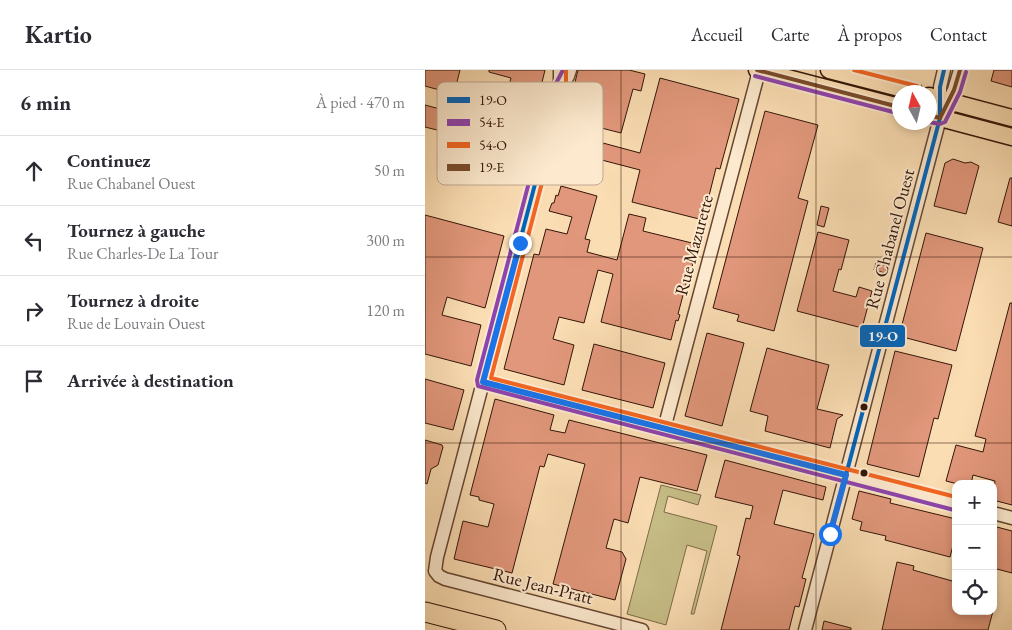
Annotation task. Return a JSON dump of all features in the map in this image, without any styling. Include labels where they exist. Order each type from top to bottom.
[{"type":"highway","points":[[425,612],[496,630]]},
{"type":"main road","points":[[758,70],[892,105]]},
{"type":"main road","points":[[829,70],[892,86]]},
{"type":"main road","points":[[939,99],[1012,118]]},
{"type":"main road","points":[[937,118],[1012,137]]},
{"type":"street","points":[[564,82],[570,70]]},
{"type":"street","name":"Rue Mazurette","points":[[664,429],[758,70]]},
{"type":"street","name":"Rue Chabanel Ouest","points":[[939,99],[944,70]]},
{"type":"street","name":"Rue Chabanel Ouest","points":[[939,99],[960,70]]},
{"type":"street","name":"Rue Chabanel Ouest","points":[[805,630],[846,475],[932,130]]},
{"type":"street","points":[[535,185],[483,382],[952,503]]},
{"type":"street","name":"Rue Jean-Pratt","points":[[483,382],[437,557],[436,573],[445,579],[642,630]]},
{"type":"street","points":[[997,514],[1012,518]]},
{"type":"shaded area","points":[[661,485],[701,495],[698,505],[668,496],[664,512],[717,526],[694,614],[691,614],[707,551],[687,545],[666,625],[627,614]]},
{"type":"building","points":[[425,70],[460,70],[457,82],[437,82],[437,89],[425,86]]},
{"type":"building","points":[[489,70],[545,70],[542,82],[510,82],[511,78],[489,72]]},
{"type":"building","points":[[578,70],[629,70],[645,74],[641,91],[633,89],[621,133],[603,128],[603,82],[575,82]]},
{"type":"building","points":[[994,70],[1012,70],[1012,87],[991,81]]},
{"type":"building","points":[[660,78],[739,99],[720,169],[716,168],[703,220],[632,202],[640,170],[603,160],[603,143],[640,153]]},
{"type":"building","points":[[425,105],[437,108],[437,130],[425,127]]},
{"type":"building","points":[[765,111],[818,125],[798,198],[808,201],[774,331],[737,321],[739,315],[713,308]]},
{"type":"building","points":[[953,159],[965,163],[971,162],[979,166],[966,214],[934,206],[945,163]]},
{"type":"building","points":[[1010,178],[1012,178],[1012,226],[998,222]]},
{"type":"building","points":[[561,186],[597,196],[585,239],[590,240],[587,252],[617,260],[629,214],[646,218],[643,231],[696,244],[691,263],[693,264],[678,314],[680,315],[678,321],[676,320],[671,340],[601,322],[613,274],[598,270],[584,323],[559,317],[553,339],[574,345],[564,385],[504,369],[534,254],[539,255],[546,229],[567,234],[572,217],[549,211],[556,195],[558,196]]},
{"type":"building","points":[[821,206],[829,208],[824,227],[817,225]]},
{"type":"building","points":[[425,215],[504,236],[485,308],[447,297],[442,315],[481,325],[471,366],[425,354]]},
{"type":"building","points":[[818,232],[849,240],[833,291],[856,297],[859,287],[872,291],[862,328],[797,311]]},
{"type":"building","points":[[926,233],[983,248],[956,351],[899,336]]},
{"type":"building","points":[[876,263],[887,266],[885,273],[874,270]]},
{"type":"building","points":[[1010,303],[1012,303],[1012,505],[997,501],[997,480],[973,475],[972,480],[952,480],[952,482],[946,481],[956,445],[983,452],[986,439],[975,436]]},
{"type":"building","points":[[707,333],[744,343],[722,426],[685,416]]},
{"type":"building","points":[[594,344],[665,363],[653,408],[582,390]]},
{"type":"building","points":[[767,348],[829,365],[817,409],[843,415],[837,419],[830,448],[765,431],[768,416],[750,411]]},
{"type":"building","points":[[895,351],[952,365],[938,419],[934,418],[919,477],[867,464]]},
{"type":"building","points":[[425,379],[464,390],[453,430],[425,423]]},
{"type":"building","points":[[495,399],[554,415],[550,430],[565,433],[569,420],[707,455],[697,491],[640,477],[628,523],[614,519],[606,548],[622,552],[626,559],[615,600],[553,584],[585,464],[548,454],[544,467],[540,466],[512,573],[454,559],[463,521],[488,527],[494,504],[479,500],[479,497],[470,495]]},
{"type":"building","points":[[425,440],[442,445],[443,447],[438,465],[431,469],[427,484],[425,483]]},
{"type":"building","points":[[725,460],[826,487],[823,500],[783,490],[774,524],[814,534],[802,578],[806,579],[799,607],[795,606],[789,630],[721,630],[740,556],[737,555],[746,518],[750,519],[753,506],[715,497]]},
{"type":"building","points":[[859,491],[891,499],[890,503],[952,518],[952,549],[950,557],[885,540],[886,536],[860,530],[862,522],[852,519]]},
{"type":"building","points":[[997,527],[1012,531],[1012,573],[997,569]]},
{"type":"building","points":[[897,562],[914,566],[913,570],[952,581],[952,615],[992,615],[988,630],[882,630]]},
{"type":"building","points":[[824,621],[851,628],[851,630],[822,630]]},
{"type":"transit line","name":"54-E","points":[[557,82],[563,70]]},
{"type":"transit line","name":"54-O","points":[[566,70],[566,82]]},
{"type":"transit line","name":"19-E","points":[[757,70],[892,105]]},
{"type":"transit line","name":"54-O","points":[[854,70],[913,85]]},
{"type":"transit line","name":"19-O","points":[[535,185],[483,382],[846,475],[940,118],[940,87],[944,70]]},
{"type":"transit line","name":"19-E","points":[[937,117],[940,118],[954,90],[960,70]]},
{"type":"transit line","name":"54-E","points":[[937,123],[945,122],[960,92],[966,72]]},
{"type":"transit line","name":"54-E","points":[[755,76],[892,112]]},
{"type":"transit line","name":"54-E","points":[[528,185],[477,380],[478,386],[952,509]]},
{"type":"transit line","name":"54-O","points":[[541,185],[491,378],[952,496]]},
{"type":"route","points":[[520,243],[483,382],[846,475],[830,534]]}]
